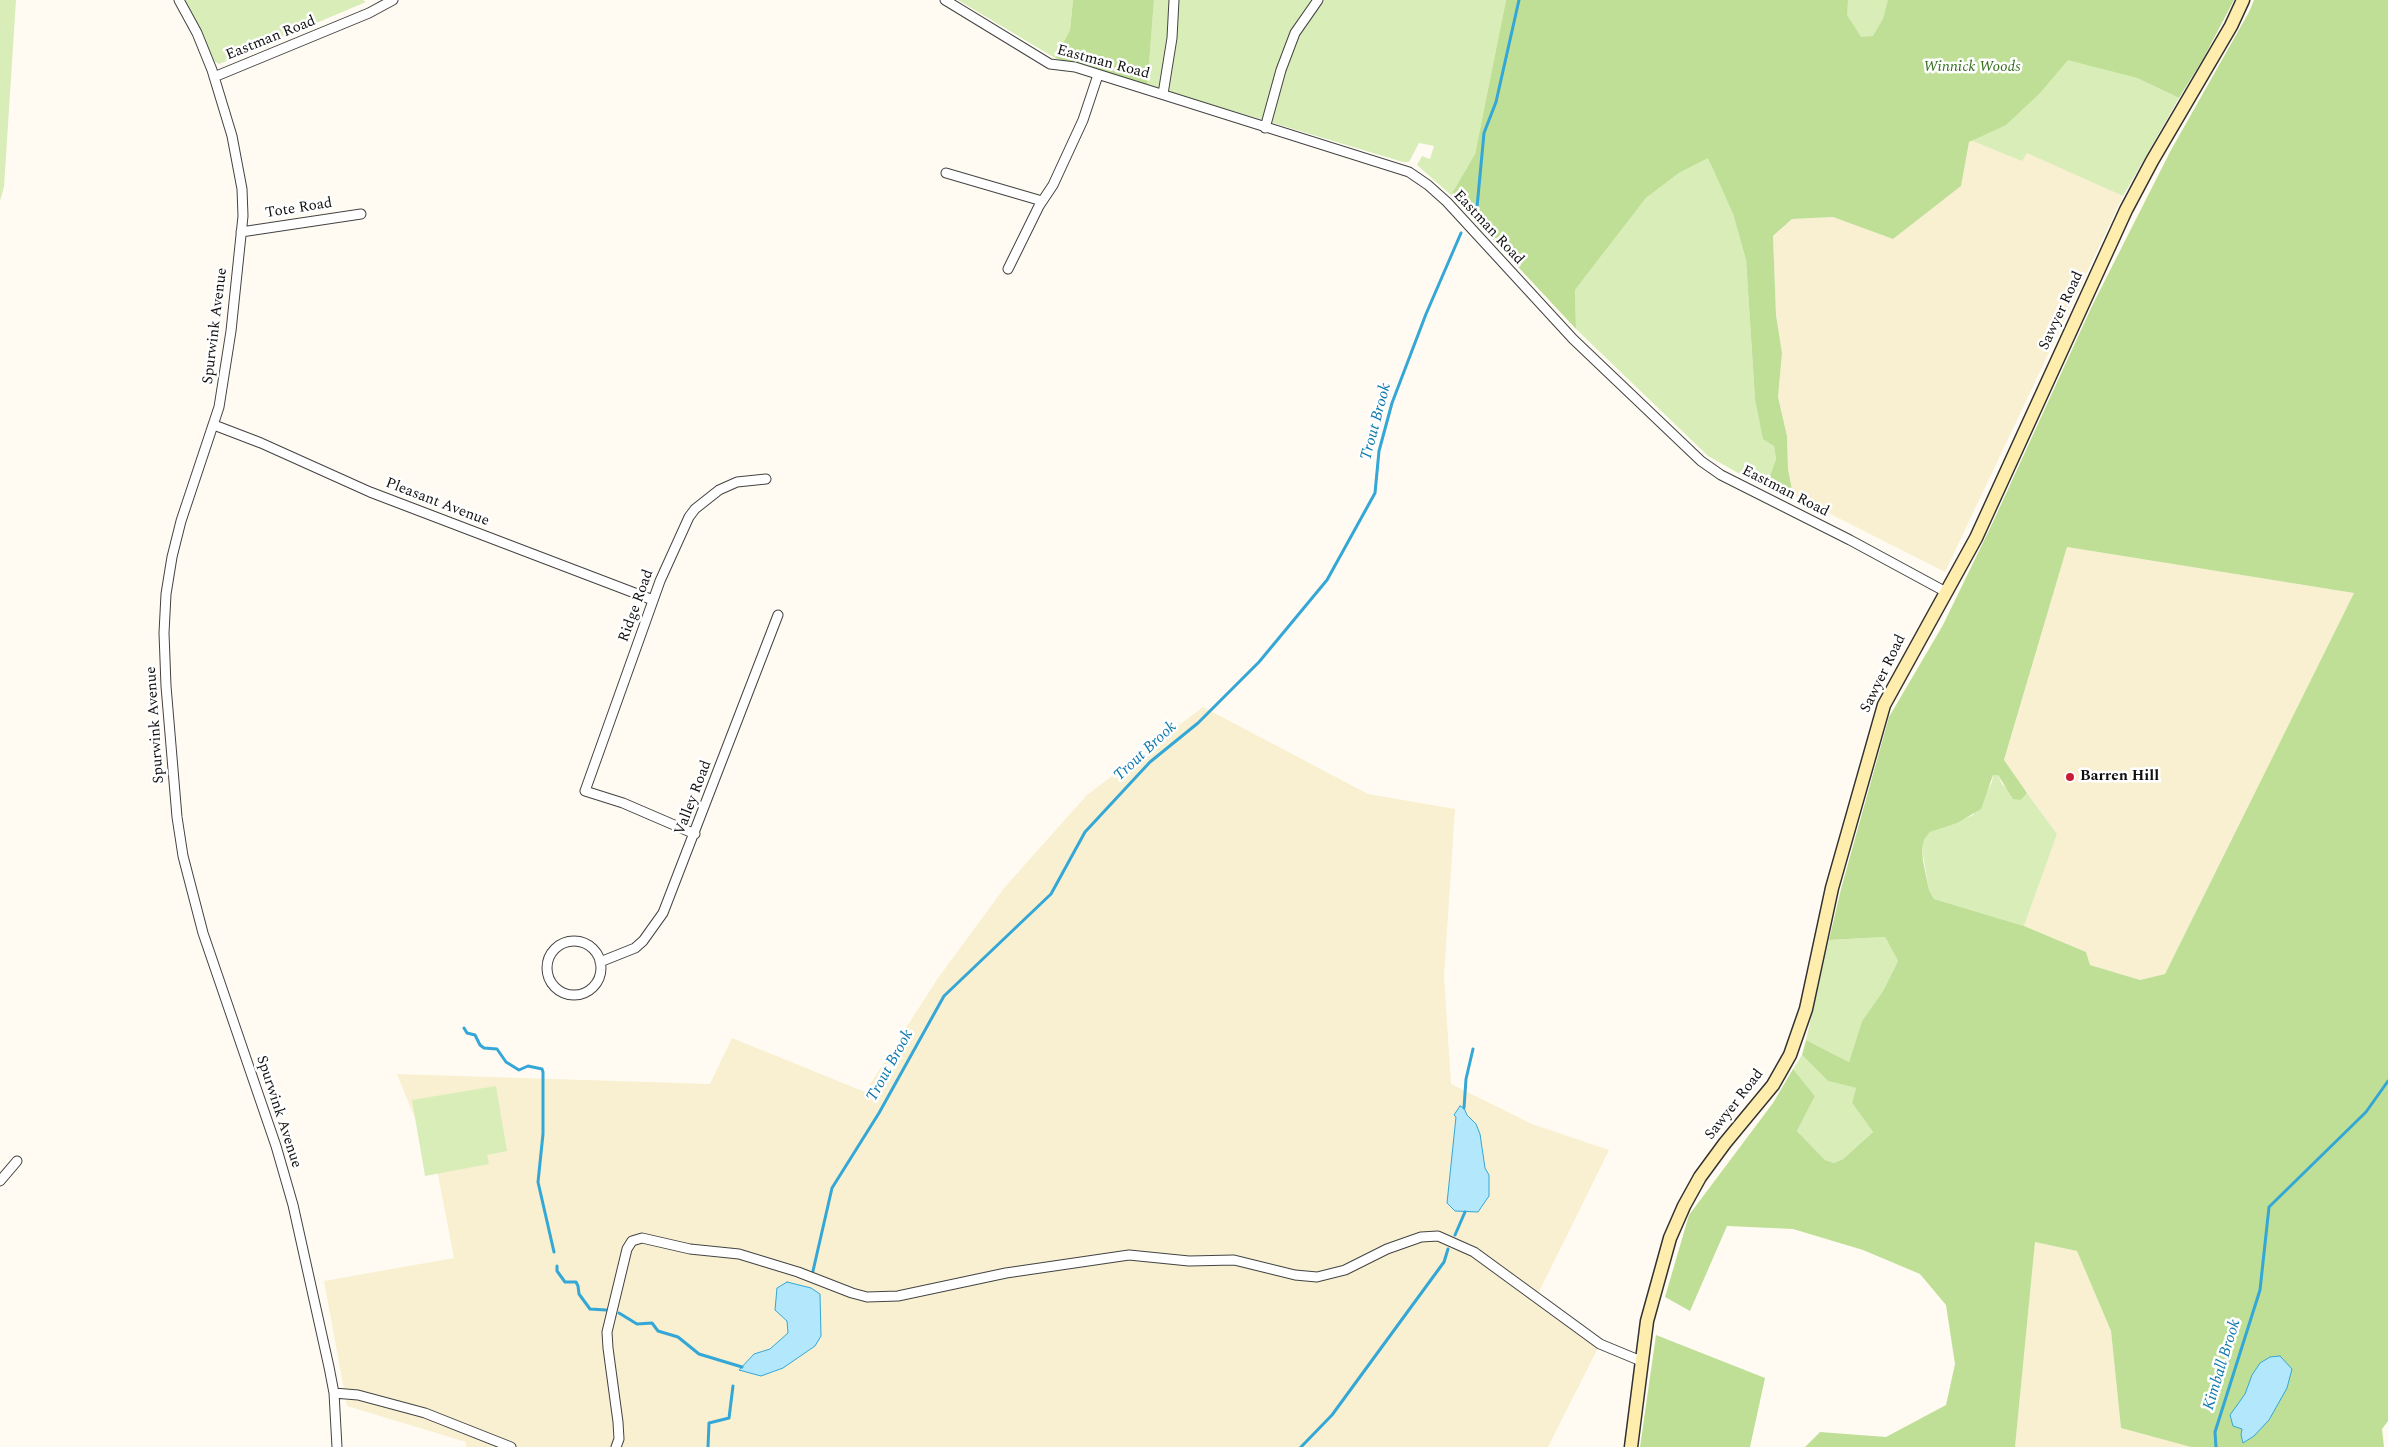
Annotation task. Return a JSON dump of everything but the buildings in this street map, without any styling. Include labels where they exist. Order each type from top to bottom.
[{"type":"street","name":"Spurwink Avenue","points":[[179,0],[197,33],[214,77],[238,162],[242,189],[241,232],[226,369],[214,425],[181,521],[172,557],[166,594],[164,633],[166,686],[177,817],[183,856],[203,933],[276,1146],[293,1205],[334,1393],[337,1447]]},
{"type":"street","name":"Eastman Road","points":[[214,77],[369,14],[393,0]]},
{"type":"street","name":"Eastman Road","points":[[945,0],[1050,64],[1075,67],[1265,128],[1362,155],[1409,172],[1428,185],[1446,202],[1573,339],[1701,461],[1721,475],[1946,592]]},
{"type":"street","points":[[1163,94],[1172,38],[1174,0]]},
{"type":"street","points":[[1265,128],[1281,70],[1295,34],[1318,0]]},
{"type":"street","name":"Sawyer Road","points":[[1631,1447],[1647,1321],[1662,1261],[1684,1206],[1700,1177],[1725,1143],[1773,1086],[1790,1055],[1806,1009],[1832,888],[1879,716],[1899,674],[1983,522],[2126,210],[2152,160],[2222,42],[2243,0]]},
{"type":"street","points":[[1008,269],[1084,120],[1098,75]]},
{"type":"street","points":[[946,173],[1042,201]]},
{"type":"street","name":"Tote Road","points":[[241,232],[361,214]]},
{"type":"street","name":"Pleasant Avenue","points":[[214,425],[261,443],[378,495],[653,600]]},
{"type":"street","name":"Ridge Road","points":[[695,834],[638,809],[586,791],[653,600],[683,528],[695,509],[710,496],[737,482],[766,479]]},
{"type":"street","name":"Valley Road","points":[[600,962],[635,948],[643,941],[663,913],[778,615]]},
{"type":"street","points":[[568,941],[586,943],[593,949],[600,962],[601,971],[598,980],[584,993],[565,994],[556,988],[549,979],[546,966],[550,954],[558,945],[568,941]]},
{"type":"street","points":[[0,1181],[17,1161]]},
{"type":"street","points":[[616,1447],[619,1439],[618,1422],[607,1332],[627,1250],[632,1241],[642,1238],[690,1249],[739,1254],[798,1272],[867,1297],[898,1296],[1034,1268],[1129,1255],[1189,1261],[1234,1260],[1295,1275],[1317,1277],[1345,1270],[1387,1249],[1421,1237],[1438,1236],[1474,1252],[1600,1344],[1641,1361]]},
{"type":"street","points":[[334,1393],[358,1396],[425,1413],[512,1447]]},
{"type":"shaded area","points":[[1987,134],[2123,196],[1945,572],[1793,495],[1788,469],[1787,436],[1778,397],[1782,353],[1776,315],[1773,237],[1792,219],[1833,217],[1893,239],[1961,186],[1969,142]]},
{"type":"shaded area","points":[[2067,547],[2354,593],[2165,974],[2140,980],[2090,965],[2086,952],[2024,926],[2057,834],[2004,761]]},
{"type":"shaded area","points":[[1203,707],[1368,794],[1455,809],[1444,976],[1451,1084],[1532,1124],[1609,1150],[1536,1298],[1600,1344],[1548,1447],[466,1447],[466,1442],[347,1406],[324,1281],[454,1258],[438,1175],[397,1074],[710,1084],[732,1038],[865,1092],[938,978],[1005,887],[1087,795]]},
{"type":"shaded area","points":[[2035,1242],[2077,1251],[2111,1331],[2121,1428],[2191,1447],[2015,1447]]},
{"type":"green space","points":[[0,0],[16,0],[4,187],[0,201]]},
{"type":"green space","points":[[185,0],[363,0],[366,2],[219,64],[212,60]]},
{"type":"green space","points":[[958,0],[1073,0],[1070,30],[1055,58]]},
{"type":"green space","points":[[1073,0],[1154,0],[1147,89],[1055,58],[1070,30]]},
{"type":"green space","points":[[1154,0],[1506,0],[1475,154],[1451,195],[1417,165],[1422,156],[1430,159],[1434,146],[1419,143],[1409,162],[1403,162],[1147,85]]},
{"type":"green space","name":"Winnick Woods","points":[[1506,0],[1848,0],[1847,15],[1861,37],[1873,36],[1883,19],[1888,0],[2234,0],[2204,57],[2179,98],[2137,78],[2068,60],[2040,93],[2006,125],[1969,142],[1961,186],[1893,239],[1833,217],[1792,219],[1773,236],[1776,315],[1782,353],[1778,397],[1787,436],[1788,469],[1793,495],[1767,484],[1776,459],[1774,446],[1763,439],[1755,399],[1746,260],[1733,214],[1708,158],[1679,173],[1646,198],[1575,290],[1576,329],[1451,195],[1475,154]]},
{"type":"green space","name":"Winnick Woods","points":[[1669,0],[2044,0],[2079,62],[2137,78],[2179,98],[2123,196],[2027,153],[2022,161],[1803,72],[1710,162],[1733,214],[1746,260],[1755,399],[1774,446],[1776,459],[1767,484],[1738,473],[1708,456],[1576,329],[1575,290],[1646,198],[1679,173],[1698,163]]},
{"type":"green space","points":[[2254,0],[2388,0],[2388,1421],[2382,1429],[2384,1447],[2191,1447],[2121,1428],[2111,1331],[2077,1251],[2035,1242],[2015,1447],[1805,1447],[1820,1432],[1886,1437],[1946,1405],[1955,1364],[1946,1305],[1920,1274],[1863,1250],[1793,1229],[1727,1226],[1690,1311],[1665,1297],[1689,1215],[1773,1103],[1793,1069],[1815,1096],[1797,1131],[1825,1160],[1834,1163],[1843,1159],[1873,1132],[1852,1103],[1856,1088],[1828,1081],[1802,1055],[1806,1040],[1849,1062],[1862,1021],[1883,991],[1898,961],[1885,937],[1829,940],[1841,889],[1889,717],[1943,625],[1993,522],[2092,306],[2171,150]],"holes":[[[2067,547],[2354,593],[2165,974],[2140,980],[2090,965],[2086,952],[2024,926],[1934,899],[1929,890],[1922,849],[1924,840],[1930,832],[1957,823],[1981,809],[1993,775],[1998,775],[2013,799],[2021,800],[2027,793],[2004,760]]]},
{"type":"green space","points":[[1993,775],[1998,775],[2002,784],[2021,800],[2027,793],[2057,834],[2024,926],[1934,899],[1929,890],[1922,849],[1924,840],[1930,832],[1973,815],[1992,782]]},
{"type":"green space","points":[[1885,937],[1898,961],[1883,991],[1862,1021],[1849,1062],[1806,1040],[1829,940]]},
{"type":"green space","points":[[1802,1055],[1828,1081],[1856,1088],[1852,1103],[1873,1132],[1843,1159],[1834,1163],[1825,1160],[1797,1131],[1815,1096],[1793,1069]]},
{"type":"green space","points":[[496,1086],[507,1151],[487,1155],[489,1164],[425,1176],[412,1100]]},
{"type":"green space","points":[[1656,1335],[1765,1378],[1750,1447],[1640,1447]]},
{"type":"water","points":[[1460,1106],[1464,1108],[1467,1115],[1476,1124],[1480,1134],[1485,1168],[1489,1175],[1489,1196],[1478,1212],[1455,1211],[1447,1203],[1456,1117],[1454,1115]]},
{"type":"water","points":[[787,1282],[811,1288],[820,1294],[821,1336],[815,1346],[783,1368],[761,1376],[739,1370],[754,1354],[770,1349],[788,1333],[787,1321],[775,1310],[777,1288]]},
{"type":"water","points":[[2280,1356],[2292,1369],[2287,1388],[2269,1420],[2254,1436],[2243,1443],[2242,1429],[2233,1426],[2230,1415],[2245,1394],[2252,1375],[2260,1363],[2270,1357]]},
{"type":"waterway","name":"Trout Brook","points":[[1476,218],[1484,133],[1496,102],[1519,0]]},
{"type":"waterway","name":"Trout Brook","points":[[813,1271],[832,1188],[879,1113],[944,996],[1051,894],[1085,832],[1150,762],[1198,723],[1259,662],[1327,580],[1375,493],[1379,451],[1392,403],[1426,314],[1461,233]]},
{"type":"waterway","points":[[464,1028],[467,1033],[475,1035],[480,1045],[484,1048],[497,1049],[506,1062],[519,1070],[528,1066],[542,1069],[543,1134],[538,1182],[554,1252]]},
{"type":"waterway","points":[[1464,1108],[1466,1079],[1473,1049]]},
{"type":"waterway","name":"Kimball Brook","points":[[2216,1447],[2215,1432],[2260,1290],[2269,1207],[2366,1112],[2388,1081]]},
{"type":"waterway","points":[[1455,1235],[1465,1212]]},
{"type":"waterway","points":[[1301,1447],[1332,1415],[1444,1262],[1448,1249]]},
{"type":"waterway","points":[[557,1266],[557,1271],[565,1282],[576,1282],[579,1294],[590,1309],[606,1310]]},
{"type":"waterway","points":[[619,1313],[637,1324],[652,1323],[658,1331],[678,1337],[699,1354],[742,1367]]},
{"type":"waterway","name":"Trout Brook","points":[[708,1447],[709,1423],[729,1418],[733,1386]]},
{"type":"place","name":"Barren Hill","points":[[2070,777]]}]
